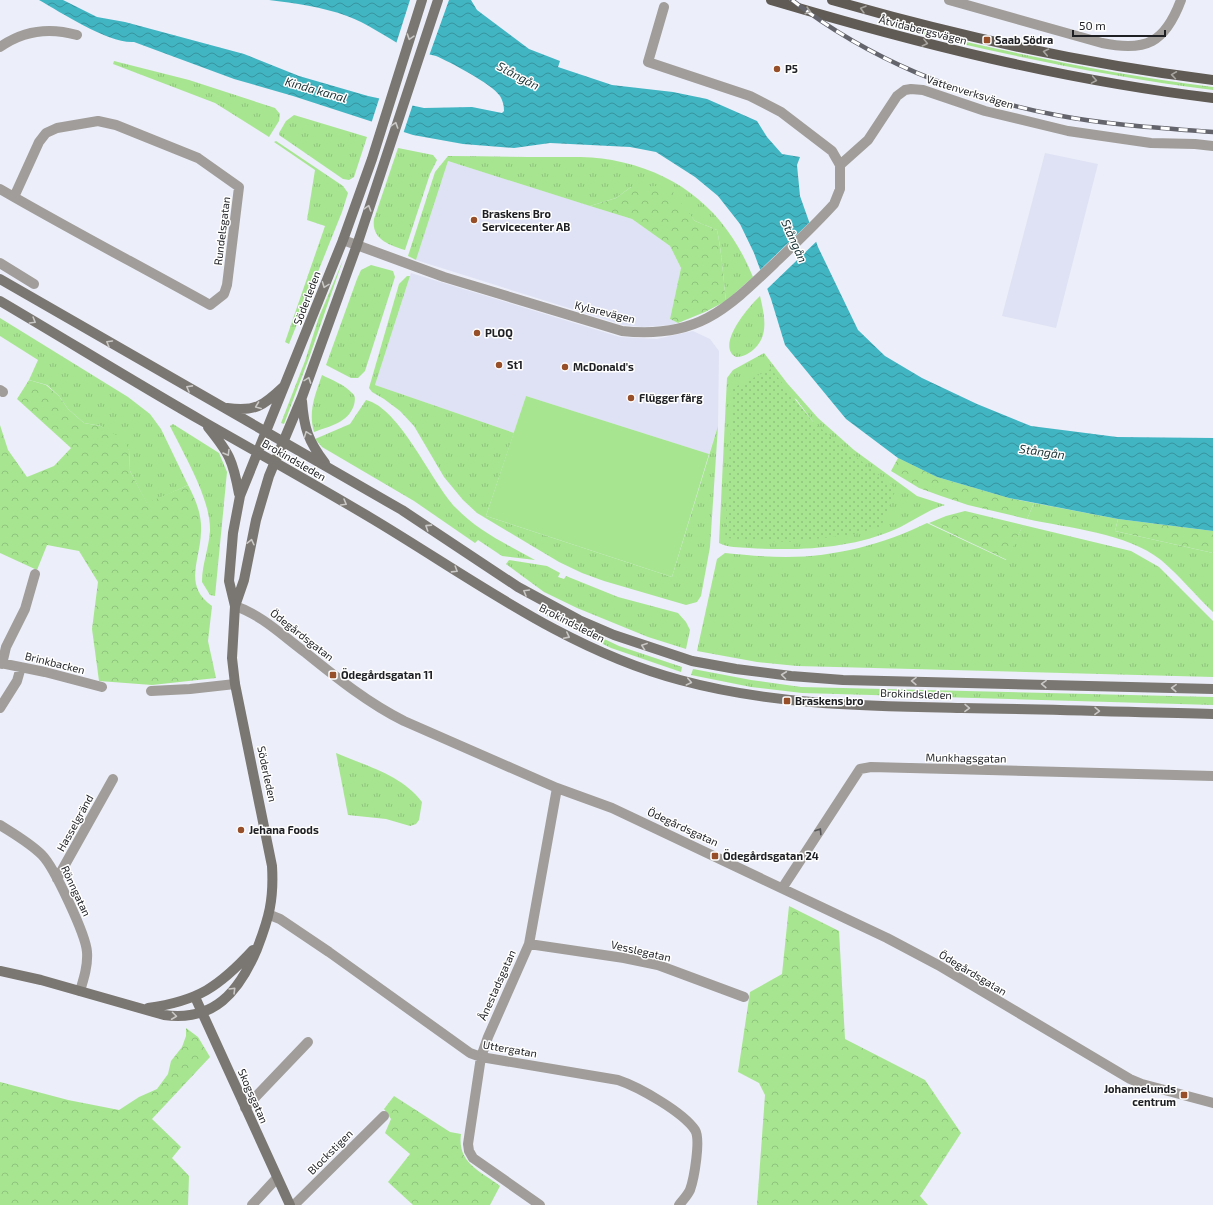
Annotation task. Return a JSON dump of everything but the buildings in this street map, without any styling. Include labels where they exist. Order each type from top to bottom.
[{"type":"main road","name":"Söderleden","points":[[235,606],[229,581],[232,533],[240,496],[343,240],[372,160],[422,0]]},
{"type":"main road","name":"Söderleden","points":[[0,971],[80,991],[164,1015],[179,1017],[202,1012],[222,1000],[237,986],[247,972],[270,915],[273,892],[272,866],[235,684],[232,658],[235,606],[244,580],[256,520],[275,462],[302,397],[357,245],[383,162],[438,0]]},
{"type":"main road","name":"Åtvidabergsvägen","points":[[771,0],[900,37],[983,58],[1095,81],[1213,98]]},
{"type":"main road","name":"Åtvidabergsvägen","points":[[832,0],[895,18],[995,42],[1093,62],[1213,80]]},
{"type":"main road","name":"Brokindsleden","points":[[0,279],[402,510],[518,587],[548,604],[614,636],[692,661],[744,670],[843,680],[1213,689]]},
{"type":"main road","name":"Brokindsleden","points":[[0,301],[204,422],[275,462],[565,635],[605,654],[678,680],[749,695],[823,704],[1213,714]]},
{"type":"main road","points":[[223,407],[247,410],[260,406],[286,384]]},
{"type":"main road","points":[[302,397],[304,423],[308,437],[327,466]]},
{"type":"main road","points":[[204,422],[230,457],[235,471],[240,496]]},
{"type":"main road","name":"Söderleden","points":[[146,1009],[177,1003],[196,997],[218,984],[238,967],[258,944]]},
{"type":"main road","name":"Skogsgatan","points":[[196,997],[290,1205]]},
{"type":"street","points":[[949,0],[1102,43],[1128,47],[1146,45],[1164,32],[1171,23],[1181,0]]},
{"type":"street","points":[[664,7],[648,62],[762,101],[781,112],[832,151],[840,165]]},
{"type":"street","points":[[0,47],[22,35],[38,31],[54,30],[77,35]]},
{"type":"street","name":"Vattenverksvägen","points":[[840,165],[868,140],[897,96],[905,90],[911,89],[923,90],[985,111],[1068,131],[1152,144],[1195,144],[1213,146]]},
{"type":"street","name":"Rundelsgatan","points":[[0,189],[14,197],[210,305],[220,298],[226,290],[239,187],[190,155],[106,122],[90,122],[57,128],[42,137],[14,197]]},
{"type":"street","name":"Kylarevägen","points":[[343,240],[444,276],[622,331],[641,333],[661,332],[680,328],[718,313],[742,295],[834,204],[840,189],[840,165]]},
{"type":"street","points":[[0,263],[34,284]]},
{"type":"street","name":"Brinkbacken","points":[[35,574],[25,609],[6,647],[1,663],[102,687]]},
{"type":"street","name":"Ödegårdsgatan","points":[[235,606],[251,612],[267,622],[380,709],[469,751],[557,788],[612,808],[783,887],[938,965],[1130,1079],[1142,1084],[1213,1103]]},
{"type":"street","points":[[0,708],[18,681],[21,667]]},
{"type":"street","points":[[151,691],[190,689],[235,684]]},
{"type":"street","name":"Munkhagsgatan","points":[[783,887],[860,769],[879,768],[1213,776]]},
{"type":"street","name":"Hasselgränd","points":[[57,879],[113,779]]},
{"type":"street","name":"Ånestadsgatan","points":[[540,1205],[473,1158],[468,1151],[468,1137],[481,1057],[488,1037],[529,944],[557,788]]},
{"type":"street","name":"Rönngatan","points":[[0,825],[38,852],[49,864],[57,879],[85,941],[86,964],[80,991]]},
{"type":"street","name":"Uttergatan","points":[[270,915],[280,919],[470,1053],[481,1057],[618,1080],[638,1088],[664,1104],[692,1127],[698,1137],[690,1189],[679,1205]]},
{"type":"street","name":"Vesslegatan","points":[[529,944],[624,958],[658,966],[744,997]]},
{"type":"street","points":[[245,1108],[308,1042]]},
{"type":"street","name":"Blockstigen","points":[[294,1205],[384,1116]]},
{"type":"street","points":[[252,1205],[277,1178]]},
{"type":"shaded area","points":[[1045,153],[1098,164],[1056,328],[1002,316]]},
{"type":"shaded area","points":[[448,161],[632,219],[670,246],[681,268],[670,319],[678,323],[642,327],[623,325],[416,260]]},
{"type":"shaded area","points":[[411,273],[620,337],[657,339],[693,331],[710,339],[719,351],[718,426],[709,454],[526,396],[514,433],[375,385]]},
{"type":"green space","points":[[883,22],[965,42],[1047,59],[1130,75],[1213,87],[1213,90],[1130,78],[1047,62],[965,45],[883,25]]},
{"type":"green space","points":[[114,61],[189,80],[275,108],[280,114],[279,121],[269,137],[215,103],[113,64]]},
{"type":"green space","points":[[294,115],[367,137],[354,177],[349,180],[343,179],[279,135],[286,121]]},
{"type":"green space","points":[[276,141],[343,186],[348,193],[342,212],[289,344],[285,342],[325,226],[307,220],[315,170],[274,142]]},
{"type":"green space","points":[[398,148],[433,155],[437,160],[430,174],[405,250],[382,240],[375,232],[374,226],[374,219]]},
{"type":"green space","points":[[448,156],[597,158],[637,166],[680,186],[699,199],[715,215],[730,234],[753,277],[726,301],[717,230],[695,221],[684,208],[631,187],[616,198],[590,206],[448,161],[416,260],[408,256],[435,172]]},
{"type":"green space","points":[[660,186],[673,192],[695,221],[717,230],[721,256],[726,301],[705,312],[678,323],[670,319],[681,268],[670,246],[632,219],[590,206],[616,198],[631,187]]},
{"type":"green space","points":[[343,260],[284,424],[281,423],[305,361],[319,317]]},
{"type":"green space","points":[[371,265],[393,271],[395,277],[365,371],[358,378],[351,378],[326,365],[361,270]]},
{"type":"green space","points":[[407,276],[410,276],[375,385],[514,433],[486,516],[672,577],[718,426],[710,547],[701,596],[697,602],[686,605],[582,573],[559,562],[477,513],[463,500],[444,477],[414,426],[400,411],[372,392],[369,388],[399,284]]},
{"type":"green space","points":[[760,296],[764,317],[764,332],[762,338],[747,354],[736,357],[731,352],[729,344],[731,336],[742,317]]},
{"type":"green space","points":[[0,318],[128,397],[150,414],[161,429],[188,485],[147,504],[130,471],[129,450],[101,426],[84,423],[68,409],[59,396],[47,385],[29,380],[38,360],[0,336]]},
{"type":"green space","points":[[764,353],[787,383],[818,418],[854,450],[917,496],[945,505],[879,536],[842,545],[805,549],[767,549],[726,546],[719,543],[727,378],[733,370]],"holes":[[[733,388],[796,399],[814,423]]]},
{"type":"green space","points":[[771,369],[814,423],[896,489],[881,527],[850,535],[787,542],[725,538],[733,388]]},
{"type":"green space","points":[[322,375],[349,390],[354,395],[355,401],[351,411],[343,420],[332,426],[314,432],[312,425],[312,410]]},
{"type":"green space","points":[[29,380],[46,385],[59,396],[68,409],[84,423],[101,426],[124,440],[129,450],[130,471],[147,503],[188,485],[196,502],[201,520],[200,543],[195,572],[198,590],[203,598],[212,606],[208,641],[216,678],[152,685],[99,681],[92,629],[98,582],[79,551],[47,545],[37,570],[0,553],[0,425],[8,450],[27,477],[54,466],[71,448],[17,399]]},
{"type":"green space","points":[[526,396],[709,454],[672,577],[486,516]]},
{"type":"green space","points":[[366,400],[379,406],[403,431],[446,496],[456,508],[484,531],[535,560],[502,556],[478,540],[475,543],[414,501],[322,447],[315,439],[350,424]]},
{"type":"green space","points":[[173,424],[219,453],[227,472],[215,596],[210,595],[202,582],[210,531],[206,505],[196,477],[170,426]]},
{"type":"green space","points":[[898,458],[937,477],[1009,498],[1034,503],[1027,519],[968,505],[919,488],[891,471]]},
{"type":"green space","points":[[1034,503],[1118,519],[1115,531],[1213,553],[1213,612],[1168,566],[1147,551],[1131,543],[1097,533],[1027,519]]},
{"type":"green space","points":[[965,511],[1023,525],[1007,560],[929,523],[946,516]]},
{"type":"green space","points":[[1118,519],[1213,531],[1213,553],[1115,531]]},
{"type":"green space","points":[[927,523],[1006,560],[1023,525],[1131,551],[1159,567],[1213,621],[1213,677],[797,666],[757,662],[697,651],[717,559],[725,553],[778,557],[823,555],[876,543]]},
{"type":"green space","points":[[509,560],[547,566],[560,573],[558,577],[564,579],[566,576],[618,597],[678,613],[686,622],[690,630],[686,649],[648,637],[577,608],[544,592],[506,564]]},
{"type":"green space","points":[[545,611],[619,646],[682,667],[681,672],[611,648],[543,614]]},
{"type":"green space","points":[[693,669],[751,680],[801,687],[1213,697],[1213,705],[802,693],[751,687],[691,675]]},
{"type":"green space","points":[[336,753],[383,772],[394,778],[414,793],[422,802],[419,820],[416,824],[410,826],[386,819],[348,815]]},
{"type":"green space","points":[[789,906],[839,931],[845,1039],[925,1080],[961,1133],[920,1196],[928,1205],[757,1205],[765,1095],[759,1083],[738,1072],[750,992],[782,974]]},
{"type":"green space","points":[[186,1028],[198,1037],[210,1057],[152,1119],[181,1147],[172,1158],[189,1176],[188,1205],[0,1205],[0,1082],[68,1100],[119,1110],[139,1097],[157,1089],[168,1074],[171,1061],[182,1047],[186,1036]]},
{"type":"green space","points":[[394,1096],[450,1132],[461,1134],[461,1144],[466,1159],[478,1171],[500,1186],[490,1205],[413,1205],[388,1182],[410,1154],[385,1133],[391,1119],[384,1109]]},
{"type":"water","points":[[39,0],[63,0],[97,17],[125,22],[244,54],[299,76],[368,96],[424,108],[472,107],[502,113],[504,111],[504,105],[496,91],[470,74],[436,56],[407,48],[362,22],[338,13],[288,2],[269,0],[471,0],[477,10],[529,49],[560,61],[558,67],[612,85],[673,92],[707,99],[757,121],[767,137],[782,154],[800,157],[797,165],[800,196],[818,247],[858,330],[885,356],[922,378],[977,404],[1031,426],[1117,437],[1213,438],[1213,531],[1118,519],[1009,498],[937,477],[898,458],[846,419],[785,345],[771,299],[754,253],[740,224],[718,196],[695,177],[656,152],[630,147],[550,143],[514,148],[463,144],[413,135],[293,96],[234,79],[134,42],[112,38],[86,27]]},
{"type":"pier","points":[[410,0],[449,0],[429,56],[404,49],[396,44]]},
{"type":"pier","points":[[380,96],[413,104],[403,134],[371,124]]},
{"type":"pier","points":[[811,221],[818,240],[766,290],[759,271]]},
{"type":"railway","points":[[792,0],[821,21],[884,58],[917,73],[985,98],[1056,115],[1095,121],[1134,126],[1213,132]]},
{"type":"place","name":"Saab Södra","points":[[987,40]]},
{"type":"place","name":"P5","points":[[777,69]]},
{"type":"place","name":"Braskens Bro Servicecenter AB","points":[[474,220]]},
{"type":"place","name":"PLOQ","points":[[477,333]]},
{"type":"place","name":"St1","points":[[499,365]]},
{"type":"place","name":"McDonald's","points":[[565,367]]},
{"type":"place","name":"Flügger färg","points":[[631,398]]},
{"type":"place","name":"Ödegårdsgatan 11","points":[[333,675]]},
{"type":"place","name":"Braskens bro","points":[[787,701]]},
{"type":"place","name":"Jehana Foods","points":[[241,830]]},
{"type":"place","name":"Ödegårdsgatan 24","points":[[715,856]]},
{"type":"place","name":"Johannelunds centrum","points":[[1184,1095]]},
{"type":"water label","name":"Stångån","points":[[518,76]]},
{"type":"water label","name":"Kinda kanal","points":[[316,90]]},
{"type":"water label","name":"Stångån","points":[[794,241]]},
{"type":"water label","name":"Stångån","points":[[1042,452]]}]
